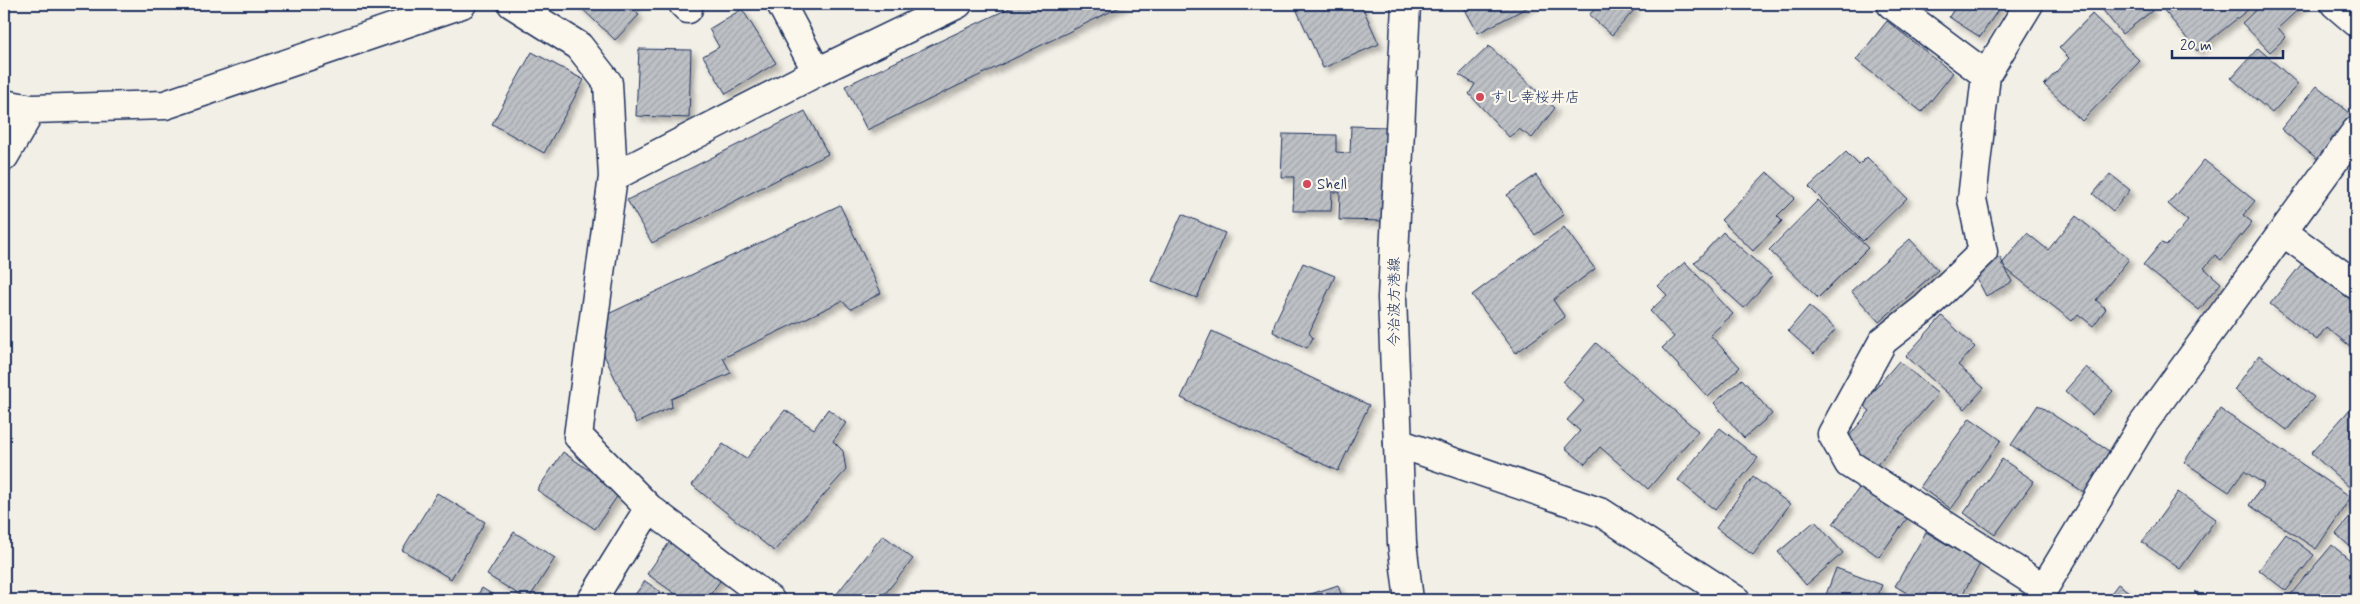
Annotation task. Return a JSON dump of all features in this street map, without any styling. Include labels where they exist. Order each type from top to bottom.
[{"type":"street","points":[[4,104],[32,109],[165,105],[462,4]]},
{"type":"street","points":[[512,4],[579,46],[608,83],[613,177],[578,436],[650,508],[770,600]]},
{"type":"street","points":[[781,4],[817,72]]},
{"type":"street","points":[[613,177],[817,72],[958,4]]},
{"type":"street","name":"今治波方港線","points":[[1406,4],[1392,298],[1402,543],[1409,600]]},
{"type":"street","points":[[1891,4],[1986,75]]},
{"type":"street","points":[[2029,4],[1986,75],[1972,199],[1982,252],[1926,308],[1883,341],[1832,434],[1849,464],[2040,594],[2143,424],[2356,131]]},
{"type":"street","points":[[2336,4],[2356,22]]},
{"type":"street","points":[[4,157],[32,109]]},
{"type":"street","points":[[2283,232],[2356,285]]},
{"type":"street","points":[[1398,443],[1602,513],[1736,600]]},
{"type":"street","points":[[592,600],[650,508]]},
{"type":"path","points":[[2195,592],[2207,600]]},
{"type":"building","points":[[577,4],[638,4],[632,9],[639,15],[615,40]]},
{"type":"building","points":[[1018,4],[1126,4],[867,130],[845,86]]},
{"type":"building","points":[[1294,4],[1361,4],[1379,44],[1323,68]]},
{"type":"building","points":[[1462,4],[1534,4],[1478,33]]},
{"type":"building","points":[[1599,4],[1630,4],[1635,9],[1612,35],[1589,15]]},
{"type":"building","points":[[1957,4],[2002,4],[1980,37],[1949,17]]},
{"type":"building","points":[[2098,4],[2147,4],[2152,11],[2122,34]]},
{"type":"building","points":[[2159,4],[2246,4],[2250,8],[2197,51]]},
{"type":"building","points":[[2262,4],[2304,4],[2278,28],[2286,37],[2270,52],[2242,23]]},
{"type":"building","points":[[742,9],[776,63],[726,94],[703,56],[719,47],[709,29]]},
{"type":"building","points":[[2092,14],[2140,61],[2082,121],[2044,85],[2069,58],[2059,48]]},
{"type":"building","points":[[1887,21],[1953,73],[1922,112],[1856,60]]},
{"type":"building","points":[[1489,46],[1555,108],[1532,138],[1519,129],[1509,137],[1469,94],[1475,84],[1459,75]]},
{"type":"building","points":[[2258,48],[2298,84],[2272,113],[2231,78]]},
{"type":"building","points":[[639,49],[691,50],[689,118],[636,116]]},
{"type":"building","points":[[532,52],[584,80],[544,153],[492,124]]},
{"type":"building","points":[[2317,86],[2356,118],[2321,162],[2281,129]]},
{"type":"building","points":[[805,111],[828,154],[652,243],[627,200]]},
{"type":"building","points":[[1351,126],[1388,127],[1386,221],[1339,220],[1340,192],[1332,192],[1331,211],[1293,211],[1294,177],[1281,177],[1283,134],[1336,135],[1336,152],[1350,153]]},
{"type":"building","points":[[1846,152],[1859,165],[1867,157],[1907,198],[1863,241],[1809,187]]},
{"type":"building","points":[[2204,160],[2255,201],[2243,215],[2252,222],[2221,260],[2215,255],[2204,268],[2221,283],[2199,310],[2143,265],[2161,243],[2167,245],[2188,221],[2168,204]]},
{"type":"building","points":[[1767,172],[1795,198],[1777,216],[1782,221],[1753,251],[1721,220]]},
{"type":"building","points":[[2110,174],[2130,190],[2113,211],[2093,194]]},
{"type":"building","points":[[1536,175],[1564,215],[1535,235],[1507,195]]},
{"type":"building","points":[[1818,200],[1868,248],[1818,298],[1769,250]]},
{"type":"building","points":[[840,205],[881,293],[851,309],[842,301],[723,358],[731,373],[671,399],[672,407],[636,423],[589,323]]},
{"type":"building","points":[[1182,214],[1225,233],[1197,298],[1152,281]]},
{"type":"building","points":[[2076,216],[2129,259],[2096,300],[2106,309],[2093,326],[2078,314],[2072,321],[2001,265],[2027,233],[2048,250]]},
{"type":"building","points":[[1564,227],[1595,269],[1553,300],[1565,317],[1516,353],[1472,295]]},
{"type":"building","points":[[1723,232],[1772,276],[1744,308],[1694,263]]},
{"type":"building","points":[[1910,239],[1938,270],[1879,322],[1851,291]]},
{"type":"building","points":[[2000,257],[2012,282],[1986,296],[1973,271]]},
{"type":"building","points":[[1685,262],[1733,314],[1710,335],[1740,367],[1708,397],[1662,348],[1674,337],[1650,311],[1667,295],[1658,286]]},
{"type":"building","points":[[2303,262],[2356,304],[2356,351],[2326,327],[2317,340],[2270,304]]},
{"type":"building","points":[[1303,263],[1335,276],[1309,333],[1313,338],[1307,348],[1273,332],[1275,322]]},
{"type":"building","points":[[1809,306],[1836,329],[1814,354],[1788,331]]},
{"type":"building","points":[[1942,316],[1975,347],[1958,365],[1984,388],[1965,409],[1906,356]]},
{"type":"building","points":[[1212,331],[1369,405],[1338,471],[1181,398]]},
{"type":"building","points":[[1596,343],[1698,431],[1648,489],[1600,447],[1585,464],[1565,448],[1580,431],[1567,420],[1584,401],[1563,382]]},
{"type":"building","points":[[2259,355],[2314,397],[2287,430],[2234,390]]},
{"type":"building","points":[[1899,361],[1938,394],[1875,467],[1845,441],[1870,411],[1862,404]]},
{"type":"building","points":[[2086,367],[2113,391],[2092,415],[2065,391]]},
{"type":"building","points":[[1742,379],[1772,414],[1744,438],[1714,403]]},
{"type":"building","points":[[2038,405],[2112,453],[2085,493],[2011,445]]},
{"type":"building","points":[[2351,408],[2356,413],[2356,493],[2311,453]]},
{"type":"building","points":[[828,409],[846,423],[833,441],[843,451],[846,470],[774,551],[692,485],[723,444],[746,459],[785,410],[814,429]]},
{"type":"building","points":[[2220,409],[2351,497],[2316,549],[2249,505],[2264,484],[2244,471],[2229,492],[2184,462]]},
{"type":"building","points":[[1970,418],[2001,440],[1951,509],[1920,487]]},
{"type":"building","points":[[1720,428],[1758,458],[1715,510],[1678,480]]},
{"type":"building","points":[[563,452],[620,492],[595,529],[537,490]]},
{"type":"building","points":[[2002,459],[2034,481],[1995,535],[1964,513]]},
{"type":"building","points":[[1753,477],[1790,504],[1753,555],[1716,528]]},
{"type":"building","points":[[1862,484],[1908,517],[1879,557],[1833,524]]},
{"type":"building","points":[[2178,492],[2216,519],[2180,569],[2142,542]]},
{"type":"building","points":[[437,493],[485,522],[451,579],[402,550]]},
{"type":"building","points":[[2356,510],[2356,552],[2336,534]]},
{"type":"building","points":[[1815,521],[1843,553],[1806,585],[1778,552]]},
{"type":"building","points":[[514,532],[555,558],[528,600],[487,575]]},
{"type":"building","points":[[1926,532],[1980,564],[1959,600],[1919,600],[1895,586]]},
{"type":"building","points":[[2286,534],[2314,555],[2286,591],[2259,570]]},
{"type":"building","points":[[883,535],[913,559],[880,600],[832,600]]},
{"type":"building","points":[[671,540],[723,577],[706,600],[684,600],[647,574]]},
{"type":"building","points":[[2332,545],[2356,565],[2356,600],[2349,600],[2341,594],[2336,600],[2286,600]]},
{"type":"building","points":[[1836,568],[1882,585],[1876,600],[1824,600]]},
{"type":"building","points":[[645,581],[672,600],[631,600]]},
{"type":"building","points":[[2118,584],[2140,600],[2106,600]]},
{"type":"building","points":[[1338,585],[1343,600],[1293,600]]},
{"type":"building","points":[[482,588],[501,600],[474,600]]},
{"type":"place","name":"すし幸桜井店","points":[[1480,97]]},
{"type":"place","name":"Shell","points":[[1307,184]]}]
